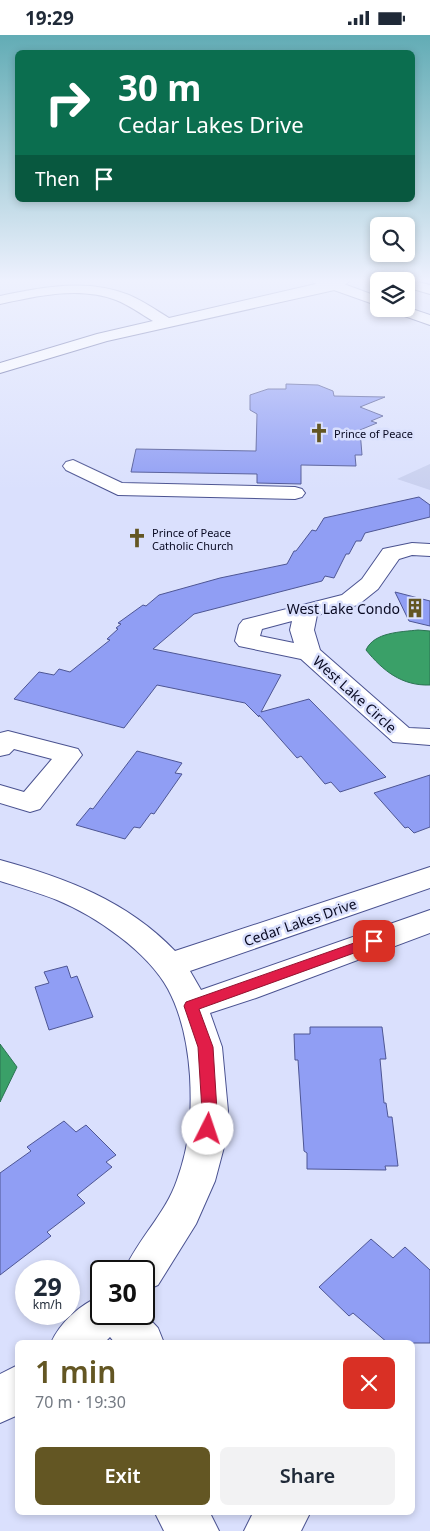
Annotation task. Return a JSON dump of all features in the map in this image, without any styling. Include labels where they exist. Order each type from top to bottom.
[{"type":"street","points":[[0,368],[58,350]]},
{"type":"street","points":[[73,466],[118,489],[295,493]]},
{"type":"street","name":"West Lake Circle","points":[[430,549],[412,549],[391,554],[370,584],[350,600],[251,625],[247,641],[309,653],[402,736],[430,737]]},
{"type":"street","name":"West Lake Circle","points":[[306,611],[302,630],[309,653]]},
{"type":"street","points":[[0,748],[8,739],[69,755],[30,803],[0,794]]},
{"type":"street","points":[[0,870],[69,893],[117,919],[152,947],[169,965],[182,986],[191,1006],[206,1047],[210,1111],[206,1147],[196,1181],[182,1212],[152,1260]]},
{"type":"street","name":"Cedar Lakes Drive","points":[[169,965],[216,951],[430,877]]},
{"type":"street","points":[[191,1006],[244,989],[430,921]]},
{"type":"street","points":[[75,1340],[92,1325]]},
{"type":"street","points":[[127,1325],[140,1340]]},
{"type":"street","points":[[0,1401],[15,1389]]},
{"type":"street","points":[[182,1515],[195,1531]]},
{"type":"street","points":[[268,1531],[284,1515]]},
{"type":"shaded area","points":[[430,464],[430,490],[397,479]]},
{"type":"shaded area","points":[[430,631],[430,685],[411,683],[394,676],[386,671],[366,650],[370,644],[381,636],[396,632]]},
{"type":"shaded area","points":[[0,1044],[17,1067],[0,1102]]},
{"type":"building","name":"Prince of Peace","points":[[286,384],[318,385],[333,391],[334,396],[385,397],[360,407],[383,416],[371,421],[377,423],[360,430],[362,455],[355,455],[356,466],[301,465],[301,484],[257,483],[257,474],[131,472],[136,449],[256,451],[257,414],[250,410],[250,395],[268,389],[286,389]]},
{"type":"building","points":[[419,497],[430,505],[430,517],[365,533],[361,541],[356,541],[349,554],[346,554],[334,578],[325,576],[322,581],[194,614],[153,649],[281,675],[261,712],[309,699],[386,777],[340,792],[331,782],[325,784],[301,756],[297,758],[259,715],[259,717],[245,703],[157,685],[124,728],[14,699],[39,672],[54,675],[59,669],[70,672],[110,640],[107,639],[121,624],[118,623],[143,605],[146,606],[159,595],[220,578],[287,564],[294,551],[296,551],[312,530],[316,531],[324,518]]},
{"type":"building","name":"West Lake Condo","points":[[395,592],[430,601],[430,626],[409,621]]},
{"type":"building","points":[[137,751],[182,763],[175,773],[182,774],[154,814],[151,813],[140,828],[134,827],[125,839],[76,825],[90,808],[93,809]]},
{"type":"building","points":[[430,775],[430,827],[414,833],[408,827],[405,828],[374,793]]},
{"type":"building","points":[[67,966],[71,978],[77,976],[93,1017],[49,1030],[35,987],[49,983],[44,972]]},
{"type":"building","points":[[310,1027],[382,1027],[386,1059],[380,1059],[384,1103],[386,1103],[388,1117],[392,1117],[398,1166],[385,1166],[386,1170],[307,1169],[307,1153],[304,1151],[298,1060],[295,1060],[294,1034],[310,1034]]},
{"type":"building","points":[[64,1121],[76,1132],[86,1125],[116,1155],[106,1162],[112,1167],[77,1195],[85,1203],[47,1232],[51,1236],[20,1260],[15,1260],[15,1264],[0,1275],[0,1173],[31,1151],[27,1147]]},
{"type":"building","points":[[371,1239],[393,1258],[405,1247],[430,1270],[430,1343],[415,1343],[415,1340],[384,1340],[353,1313],[349,1316],[319,1287]]},
{"type":"place","name":"Prince of Peace","points":[[319,433]]},
{"type":"place","name":"Prince of Peace Catholic Church","points":[[137,538]]},
{"type":"place","name":"West Lake Condo","points":[[415,608]]},
{"type":"route","points":[[208,1129],[210,1111],[206,1047],[191,1006],[244,989],[374,941]]}]
